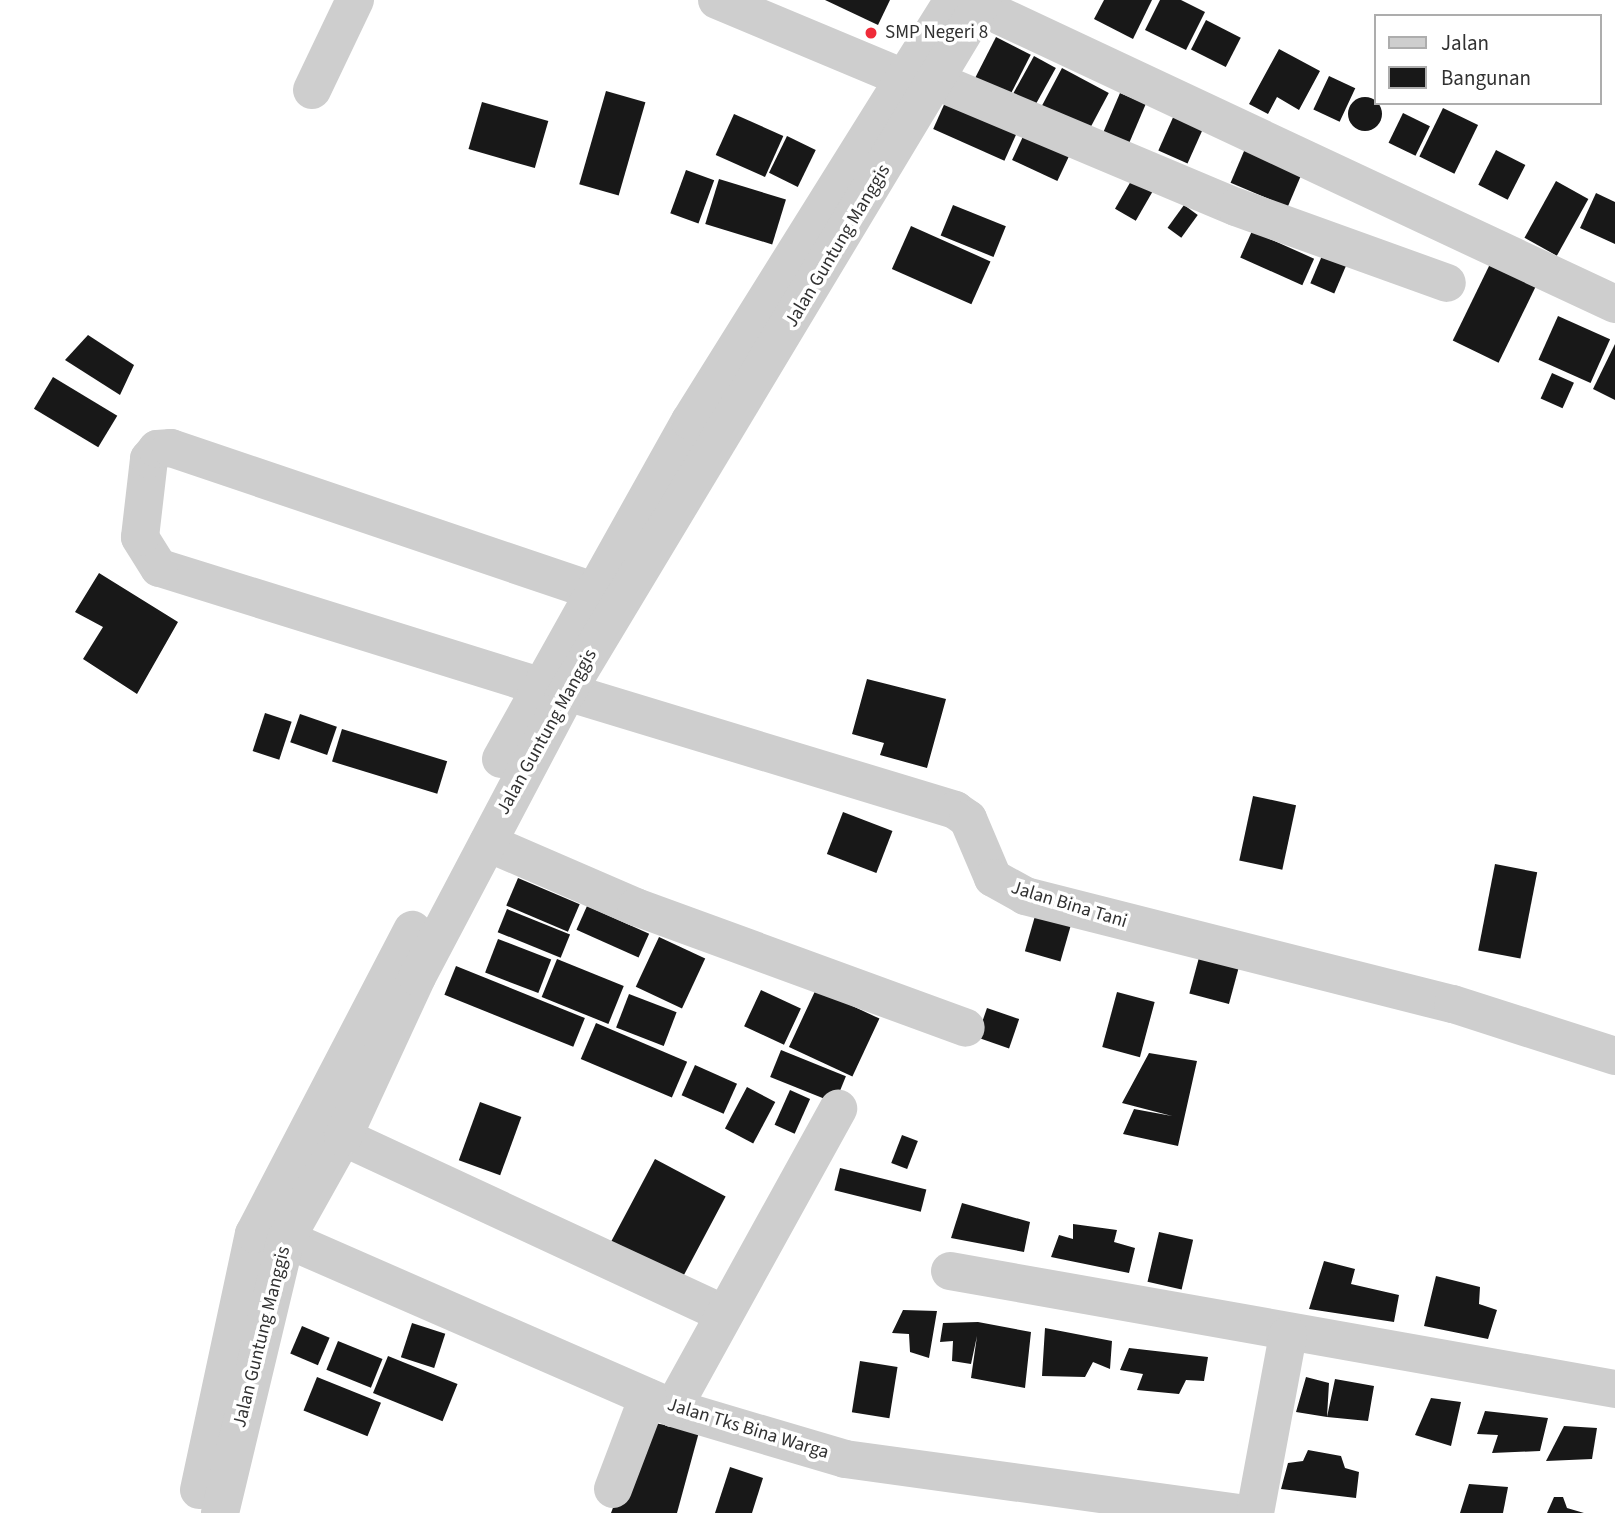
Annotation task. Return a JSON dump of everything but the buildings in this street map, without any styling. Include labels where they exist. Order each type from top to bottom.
[{"type":"street","points":[[312,90],[355,0]]},
{"type":"street","points":[[717,0],[1236,206],[1447,283]]},
{"type":"street","points":[[972,2],[1615,303]]},
{"type":"street","name":"Jalan Guntung Manggis","points":[[220,1513],[286,1239],[343,1137],[488,843],[553,689],[591,590],[972,2]]},
{"type":"street","name":"Jalan Guntung Manggis","points":[[194,1513],[254,1234],[553,689],[921,80]]},
{"type":"street","name":"Jalan Bina Tani","points":[[591,590],[171,448],[157,449],[149,459],[140,537],[159,568],[955,810],[968,819],[993,878],[1025,896],[1452,1004],[1615,1056]]},
{"type":"street","points":[[488,843],[636,907],[967,1028]]},
{"type":"street","points":[[612,1489],[660,1403],[722,1313],[838,1109]]},
{"type":"street","points":[[343,1137],[722,1313]]},
{"type":"street","name":"Jalan Tks Bina Warga","points":[[286,1239],[660,1403],[845,1459],[1239,1513]]},
{"type":"street","points":[[950,1271],[1288,1335],[1615,1389]]},
{"type":"street","points":[[1255,1513],[1288,1335]]},
{"type":"place","name":"SMP Negeri 8","points":[[871,33]]}]
